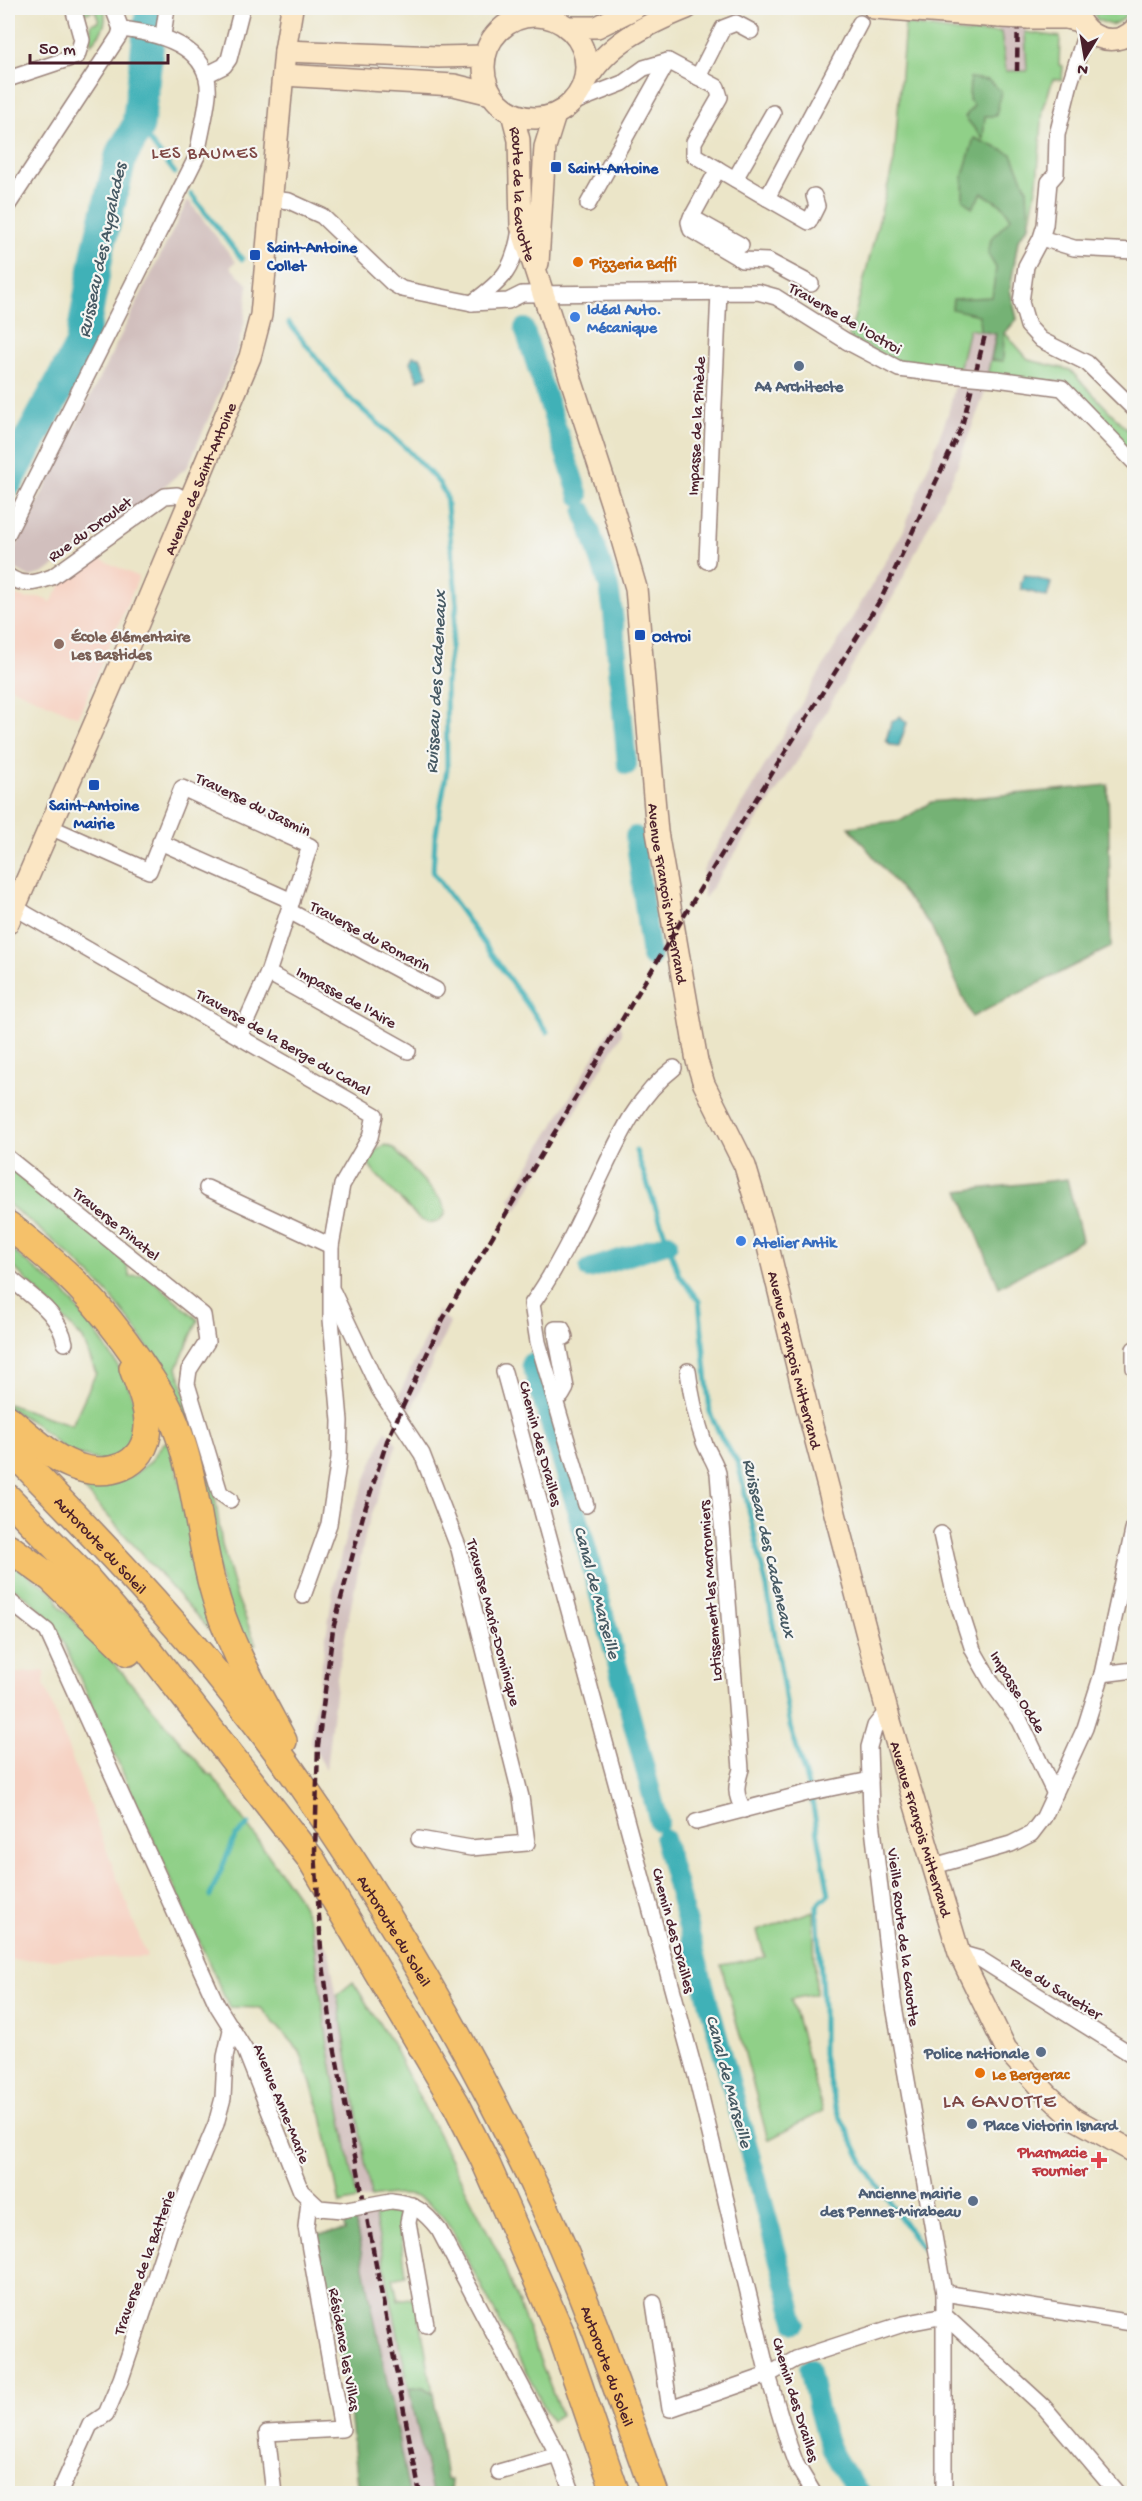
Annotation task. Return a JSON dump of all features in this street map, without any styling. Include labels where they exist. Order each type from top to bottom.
[{"type":"highway","points":[[8,1225],[74,1279],[112,1322],[159,1390],[178,1431],[189,1469],[212,1584],[229,1635],[332,1832]]},
{"type":"highway","points":[[8,1419],[54,1455],[80,1468],[118,1470],[131,1463],[140,1454],[148,1427],[146,1411],[125,1341]]},
{"type":"highway","name":"Autoroute du Soleil","points":[[8,1447],[108,1549],[162,1610],[301,1784],[383,1912],[490,2094],[546,2210],[592,2317],[655,2493]]},
{"type":"highway","name":"Autoroute du Soleil","points":[[8,1498],[87,1579],[146,1647],[311,1859],[456,2104],[484,2159],[562,2336],[616,2493]]},
{"type":"highway","points":[[8,1547],[51,1578],[107,1630],[270,1806]]},
{"type":"main road","name":"Avenue de Saint-Antoine","points":[[10,910],[50,827],[250,357],[261,315],[285,51],[292,8]]},
{"type":"main road","points":[[568,27],[597,27],[635,8]]},
{"type":"main road","points":[[570,102],[587,70],[585,54],[579,39],[568,27],[554,20],[539,16],[508,15],[485,56],[486,82],[491,94],[512,113],[526,118],[570,102],[596,63],[629,37],[687,8]]},
{"type":"main road","points":[[874,8],[1081,20],[1102,39],[1116,40],[1133,33]]},
{"type":"main road","points":[[285,51],[438,57],[485,56]]},
{"type":"main road","points":[[283,75],[454,85],[491,94]]},
{"type":"main road","name":"Route de la Gavotte","points":[[540,284],[545,147],[570,102]]},
{"type":"main road","name":"Route de la Gavotte","points":[[512,113],[519,140],[521,226],[554,325]]},
{"type":"main road","name":"Avenue François Mitterrand","points":[[554,325],[636,588],[657,832],[697,1061],[704,1084],[745,1166],[763,1226],[807,1407],[887,1711],[959,1953],[1006,2049],[1048,2095],[1073,2118],[1134,2152]]},
{"type":"street","points":[[8,79],[77,56],[82,40],[73,8]]},
{"type":"street","points":[[8,533],[183,186],[199,145],[208,93],[206,75],[192,53],[158,35],[126,29],[113,8]]},
{"type":"street","points":[[158,35],[167,8]]},
{"type":"street","points":[[206,75],[224,66],[229,59],[242,8]]},
{"type":"street","points":[[1081,20],[1083,42],[1057,135],[1056,174],[1049,182],[1041,238],[1026,266],[1021,302],[1028,326],[1041,340],[1087,363],[1134,409]]},
{"type":"street","points":[[698,77],[723,28],[736,23],[751,31]]},
{"type":"street","points":[[766,198],[860,24]]},
{"type":"street","points":[[8,205],[119,36],[126,29]]},
{"type":"street","points":[[570,102],[623,83],[644,68],[668,62],[717,87],[720,97],[694,142],[694,155],[809,222],[818,206],[813,196]]},
{"type":"street","points":[[588,204],[668,62]]},
{"type":"street","points":[[735,179],[773,113]]},
{"type":"street","points":[[718,170],[692,217],[691,230],[742,260],[768,261],[811,284]]},
{"type":"street","name":"Traverse de l'Octroi","points":[[273,199],[289,201],[322,216],[392,283],[402,289],[472,303],[508,301],[540,284],[768,294],[846,341],[899,369],[918,374],[997,379],[1062,388],[1134,462]]},
{"type":"street","points":[[692,217],[741,245]]},
{"type":"street","points":[[472,303],[499,284],[513,263],[521,226]]},
{"type":"street","points":[[1041,238],[1074,248],[1134,251]]},
{"type":"street","name":"Impasse de la Pinède","points":[[707,561],[719,292]]},
{"type":"street","name":"Rue du Droulet","points":[[8,576],[14,581],[32,584],[52,577],[165,496],[177,495],[190,501]]},
{"type":"street","name":"Traverse du Jasmin","points":[[50,827],[149,871],[182,788],[310,846],[268,973],[240,1035]]},
{"type":"street","name":"Traverse du Romarin","points":[[160,842],[290,906],[436,990]]},
{"type":"street","name":"Traverse de la Berge du Canal","points":[[10,910],[26,914],[240,1035],[375,1115],[370,1137],[342,1185],[331,1246],[333,1292],[331,1319],[341,1441],[337,1484],[329,1524],[303,1596]]},
{"type":"street","name":"Impasse de l'Aire","points":[[268,973],[408,1051]]},
{"type":"street","name":"Chemin des Drailles","points":[[586,1505],[538,1342],[532,1304],[561,1260],[627,1122],[660,1078],[674,1068]]},
{"type":"street","name":"Traverse Pinatel","points":[[8,1158],[203,1315],[207,1342],[189,1370],[187,1384],[220,1492],[230,1500]]},
{"type":"street","points":[[207,1188],[331,1246]]},
{"type":"street","points":[[8,1276],[45,1306],[57,1320],[65,1343]]},
{"type":"street","name":"Traverse Marie-Dominique","points":[[333,1292],[379,1389],[422,1454],[459,1549],[521,1797],[527,1843],[471,1848],[419,1839]]},
{"type":"street","points":[[553,1393],[562,1395],[566,1388],[555,1329],[561,1329],[565,1336]]},
{"type":"street","points":[[1134,1349],[1134,1367]]},
{"type":"street","name":"Lotissement les Marronniers","points":[[688,1371],[691,1392],[705,1444],[715,1461],[718,1473],[741,1768],[735,1789],[736,1798],[744,1810]]},
{"type":"street","name":"Chemin des Drailles","points":[[504,1372],[696,2076],[768,2375],[796,2464],[814,2493]]},
{"type":"street","points":[[934,1866],[1011,1844],[1031,1834],[1044,1817],[1086,1728],[1102,1674],[1134,1526]]},
{"type":"street","name":"Impasse Odde","points":[[941,1534],[953,1588],[973,1650],[992,1683],[1020,1721],[1055,1794]]},
{"type":"street","points":[[1119,1597],[1134,1592]]},
{"type":"street","name":"Avenue Anne-Marie","points":[[8,1600],[47,1631],[212,1995],[245,2050],[291,2170],[301,2192],[309,2201]]},
{"type":"street","points":[[1102,1674],[1134,1670]]},
{"type":"street","name":"Vieille Route de la Gavotte","points":[[887,1711],[874,1726],[869,1747],[871,1811],[893,2000],[944,2293],[944,2493]]},
{"type":"street","points":[[696,1822],[870,1780]]},
{"type":"street","name":"Rue du Savetier","points":[[959,1953],[980,1959],[1134,2056]]},
{"type":"street","name":"Traverse de la Batterie","points":[[59,2493],[90,2426],[106,2415],[121,2379],[170,2232],[216,2124],[223,2098],[226,2050],[231,2030]]},
{"type":"street","points":[[309,2201],[319,2208],[342,2210],[391,2201],[412,2205],[431,2220],[449,2247],[558,2455],[573,2493]]},
{"type":"street","name":"Résidence les Villas","points":[[274,2493],[267,2433],[342,2429],[306,2227],[309,2201]]},
{"type":"street","points":[[412,2205],[408,2222],[426,2325]]},
{"type":"street","points":[[944,2293],[1132,2324]]},
{"type":"street","points":[[654,2303],[670,2409],[768,2375],[796,2359],[903,2324],[945,2316],[1044,2407],[1118,2493]]},
{"type":"street","points":[[499,2472],[558,2455]]},
{"type":"shaded area","points":[[995,8],[1025,8],[1027,71],[1006,71]]},
{"type":"shaded area","points":[[188,200],[236,262],[230,267],[248,285],[244,324],[235,357],[188,466],[148,500],[44,573],[30,577],[12,567],[12,554]]},
{"type":"shaded area","points":[[969,328],[996,334],[983,398],[954,474],[898,588],[798,760],[704,899],[703,870],[903,532],[948,414]]},
{"type":"shaded area","name":"École élémentaire Les Bastides","points":[[98,558],[139,577],[78,717],[8,686],[8,593],[26,599],[39,597],[51,602],[63,583]]},
{"type":"shaded area","points":[[618,1016],[622,1034],[516,1211],[510,1198]]},
{"type":"shaded area","points":[[438,1310],[450,1323],[410,1412],[399,1395]]},
{"type":"shaded area","points":[[386,1430],[397,1444],[366,1531],[337,1677],[326,1769],[310,1742],[335,1578],[352,1513]]},
{"type":"shaded area","points":[[45,1671],[44,1684],[147,1957],[8,1960],[8,1674]]},
{"type":"shaded area","points":[[311,1924],[329,1951],[371,2198],[357,2200],[328,2045]]},
{"type":"shaded area","points":[[374,2213],[432,2493],[409,2493],[354,2216]]},
{"type":"green space","points":[[81,8],[104,8],[103,28],[91,44],[91,24],[99,21],[95,10],[84,14]]},
{"type":"green space","points":[[1092,8],[1129,11],[1122,20],[1111,25],[1097,20]]},
{"type":"green space","points":[[905,24],[965,33],[1001,32],[1006,71],[1027,71],[1025,32],[1060,37],[1059,65],[1063,66],[1062,80],[1053,79],[1043,110],[1037,183],[1029,226],[1018,240],[1010,290],[1017,319],[1005,333],[1029,360],[1070,370],[1134,437],[1134,458],[1064,382],[987,376],[996,334],[969,329],[958,374],[905,365],[849,338],[894,161]]},
{"type":"green space","points":[[970,78],[988,80],[1001,91],[996,116],[985,116],[983,139],[965,117],[974,105],[969,100]]},
{"type":"green space","points":[[974,138],[1012,154],[1027,189],[1029,225],[1018,240],[1010,290],[1017,319],[1004,333],[1003,361],[991,360],[996,334],[980,331],[979,315],[952,309],[953,299],[992,297],[996,268],[988,254],[991,239],[1011,218],[1003,206],[982,193],[972,208],[963,199],[963,175]]},
{"type":"green space","points":[[1108,785],[1111,947],[972,1017],[931,926],[849,827],[902,820],[931,802]]},
{"type":"green space","points":[[385,1145],[393,1148],[441,1200],[446,1211],[441,1219],[431,1223],[418,1218],[372,1170],[368,1162],[371,1153]]},
{"type":"green space","points":[[8,1164],[58,1210],[63,1209],[125,1258],[130,1277],[146,1274],[198,1320],[177,1368],[211,1469],[222,1545],[236,1595],[256,1644],[248,1649],[290,1727],[256,1671],[234,1626],[222,1586],[188,1435],[174,1397],[147,1346],[114,1300],[75,1261],[8,1204]]},
{"type":"green space","points":[[1067,1179],[1082,1240],[999,1287],[959,1191]]},
{"type":"green space","points":[[8,1247],[66,1294],[96,1332],[125,1377],[138,1412],[130,1448],[108,1463],[68,1452],[34,1423],[8,1408],[8,1404],[72,1425],[96,1373],[83,1339],[8,1261]]},
{"type":"green space","points":[[170,1439],[214,1628],[212,1633],[75,1479],[133,1475],[150,1462],[162,1445]]},
{"type":"green space","points":[[8,1561],[55,1593],[59,1605],[113,1662],[208,1774],[212,1775],[298,1897],[311,1924],[328,2045],[357,2200],[340,2204],[322,2116],[300,2052],[261,2008],[229,2007],[64,1643],[40,1609],[8,1584]]},
{"type":"green space","points":[[813,1911],[816,1994],[791,1999],[823,2111],[768,2140],[721,1965],[765,1957],[757,1931]]},
{"type":"green space","points":[[353,1982],[391,2042],[501,2258],[561,2415],[551,2420],[451,2228],[442,2216],[426,2201],[417,2197],[397,2195],[371,2198],[337,1995]]},
{"type":"green space","points":[[393,2210],[398,2212],[406,2275],[393,2278],[398,2300],[416,2297],[433,2393],[423,2387],[409,2389],[374,2213]]},
{"type":"green space","points":[[354,2216],[409,2493],[359,2493],[348,2395],[316,2234],[345,2231],[343,2219]]},
{"type":"green space","points":[[423,2387],[433,2393],[446,2479],[451,2479],[450,2493],[432,2493],[409,2389]]},
{"type":"water","points":[[413,356],[420,357],[428,376],[418,380],[410,362]]},
{"type":"water","points":[[1025,575],[1051,583],[1047,597],[1021,589],[1021,582]]},
{"type":"water","points":[[900,716],[907,723],[899,746],[890,745],[886,740],[891,723]]},
{"type":"waterway","name":"Ruisseau des Aygalades","points":[[8,480],[81,346],[98,250],[121,156],[138,126],[152,8]]},
{"type":"waterway","name":"Ruisseau des Cadeneaux","points":[[138,126],[175,173]]},
{"type":"waterway","name":"Ruisseau des Cadeneaux","points":[[191,194],[242,259]]},
{"type":"waterway","name":"Ruisseau des Cadeneaux","points":[[289,323],[347,396],[406,448],[439,483],[446,496],[457,604],[446,682],[447,769],[435,839],[433,872],[547,1032]]},
{"type":"waterway","points":[[524,328],[579,496]]},
{"type":"waterway","points":[[584,512],[609,587],[627,765]]},
{"type":"waterway","points":[[635,836],[651,957]]},
{"type":"waterway","name":"Ruisseau des Cadeneaux","points":[[636,1151],[679,1275],[699,1301],[710,1413],[721,1437],[738,1463],[767,1588],[790,1726],[809,1789]]},
{"type":"waterway","points":[[589,1269],[668,1243]]},
{"type":"waterway","name":"Canal de Marseille","points":[[531,1363],[573,1497],[659,1822]]},
{"type":"waterway","name":"Ruisseau des Cadeneaux","points":[[811,1796],[829,1894],[817,1906],[823,2009],[823,2055],[835,2106],[867,2170],[922,2248]]},
{"type":"waterway","points":[[210,1896],[235,1837],[249,1824]]},
{"type":"waterway","name":"Canal de Marseille","points":[[664,1839],[796,2323]]},
{"type":"waterway","name":"Canal de Marseille","points":[[809,2368],[825,2435],[848,2478],[861,2494]]},
{"type":"railway","points":[[1017,71],[1018,8]]},
{"type":"railway","points":[[420,2494],[333,2041],[321,1949],[315,1851],[318,1745],[333,1629],[363,1516],[387,1441],[443,1319],[705,881],[882,597],[962,426],[985,335]]},
{"type":"place","name":"Saint-Antoine","points":[[556,167]]},
{"type":"place","name":"Saint-Antoine Collet","points":[[255,255]]},
{"type":"place","name":"Pizzeria Baffi","points":[[578,262]]},
{"type":"place","name":"Idéal Auto. Mécanique","points":[[575,317]]},
{"type":"place","name":"A4 Architecte","points":[[799,366]]},
{"type":"place","name":"Octroi","points":[[640,635]]},
{"type":"place","name":"École élémentaire Les Bastides","points":[[59,644]]},
{"type":"place","name":"Saint-Antoine Mairie","points":[[94,785]]},
{"type":"place","name":"Atelier Antik","points":[[741,1241]]},
{"type":"place","name":"Police nationale","points":[[1041,2052]]},
{"type":"place","name":"Le Bergerac","points":[[980,2073]]},
{"type":"place","name":"Place Victorin Isnard","points":[[972,2124]]},
{"type":"place","name":"Pharmacie Fournier","points":[[1099,2160]]},
{"type":"place","name":"Ancienne mairie des Pennes-Mirabeau","points":[[973,2201]]},
{"type":"district","name":"LES BAUMES","points":[[205,152]]},
{"type":"district","name":"LA GAVOTTE","points":[[1000,2100]]}]
